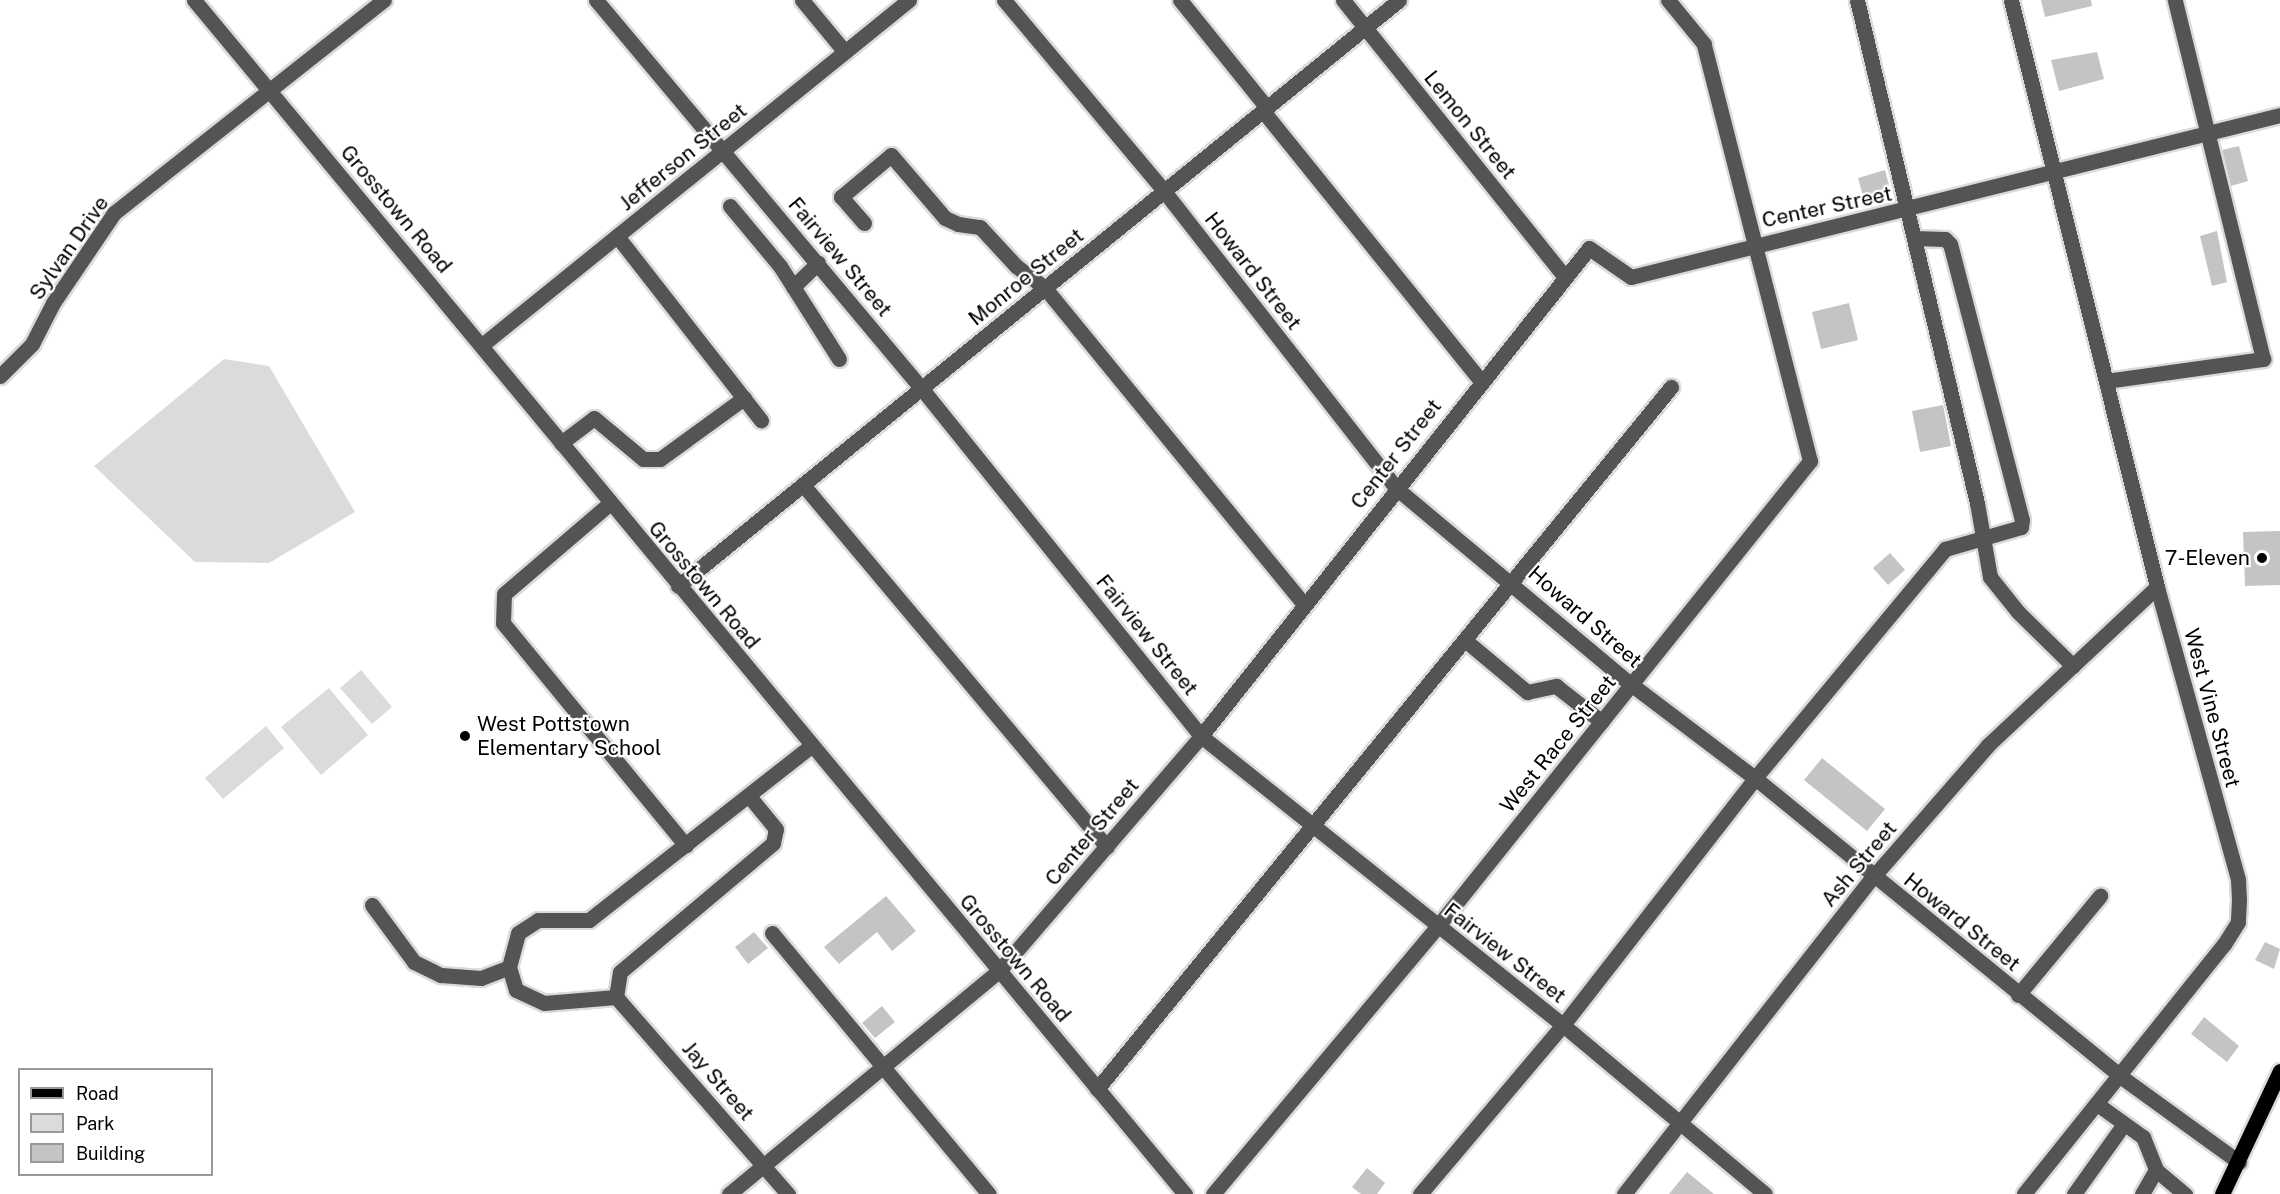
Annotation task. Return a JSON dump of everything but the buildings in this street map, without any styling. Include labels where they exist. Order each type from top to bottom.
[{"type":"main road","points":[[2222,1194],[2280,1071]]},
{"type":"street","name":"Grosstown Road","points":[[194,0],[482,345],[609,504],[1185,1194]]},
{"type":"street","name":"Sylvan Drive","points":[[0,376],[32,344],[53,303],[114,213],[384,0]]},
{"type":"street","name":"Fairview Street","points":[[596,0],[922,388],[1201,736],[1437,927],[1563,1025],[1679,1126],[1765,1194]]},
{"type":"street","points":[[802,0],[845,52]]},
{"type":"street","name":"Jefferson Street","points":[[482,345],[909,0]]},
{"type":"street","name":"Howard Street","points":[[1004,0],[1164,191],[1396,488],[1513,583],[1632,685],[1755,778],[1873,877],[2120,1076],[2239,1162]]},
{"type":"street","points":[[1180,0],[1481,381]]},
{"type":"street","name":"Lemon Street","points":[[1343,0],[1564,276]]},
{"type":"street","name":"Monroe Street","points":[[678,586],[804,486],[1399,0]]},
{"type":"street","points":[[1668,0],[1704,44],[1758,243]]},
{"type":"street","points":[[1857,0],[1908,211],[1990,577],[2018,612],[2073,666]]},
{"type":"street","name":"West Vine Street","points":[[2011,0],[2055,169],[2157,586],[2238,880],[2238,922],[2120,1076],[2024,1194]]},
{"type":"street","points":[[2106,381],[2263,359],[2175,0]]},
{"type":"street","name":"Center Street","points":[[729,1194],[999,971],[1201,736],[1564,276],[1589,248],[1631,278],[1758,243],[1908,211],[2055,169],[2207,135],[2280,115]]},
{"type":"street","points":[[864,223],[841,197],[891,155],[945,218],[958,224],[980,227],[1016,266],[1045,288],[1304,605]]},
{"type":"street","points":[[730,206],[780,266],[839,359]]},
{"type":"street","points":[[617,236],[761,420]]},
{"type":"street","points":[[1420,1194],[1563,1025],[1755,778],[1945,549],[2018,530],[2022,520],[1950,244],[1945,239],[1914,238]]},
{"type":"street","name":"West Race Street","points":[[1213,1194],[1437,927],[1810,461],[1758,243]]},
{"type":"street","points":[[793,287],[818,263]]},
{"type":"street","points":[[1096,1089],[1466,641],[1671,387]]},
{"type":"street","points":[[561,443],[594,418],[643,459],[660,459],[744,398]]},
{"type":"street","points":[[804,486],[1107,847]]},
{"type":"street","points":[[609,504],[504,594],[503,623],[686,846]]},
{"type":"street","name":"Ash Street","points":[[1624,1194],[1873,877],[1988,745],[2157,586]]},
{"type":"street","points":[[1466,641],[1527,692],[1556,686],[1602,722]]},
{"type":"street","points":[[749,796],[776,829],[773,843],[620,972],[616,997],[544,1003],[516,990],[509,967],[518,933],[538,920],[589,920],[811,746]]},
{"type":"street","points":[[2018,994],[2100,896]]},
{"type":"street","points":[[372,905],[414,962],[441,975],[481,978],[509,967]]},
{"type":"street","points":[[772,933],[885,1066],[989,1194]]},
{"type":"street","name":"Jay Street","points":[[616,997],[788,1194]]},
{"type":"street","points":[[2097,1104],[2143,1137],[2156,1170],[2185,1194]]},
{"type":"street","points":[[2074,1194],[2124,1124]]},
{"type":"street","points":[[2142,1194],[2156,1170]]},
{"type":"green space","points":[[224,359],[269,366],[355,512],[269,563],[195,562],[94,466]]},
{"type":"green space","points":[[361,670],[392,707],[372,724],[340,688]]},
{"type":"green space","points":[[329,688],[368,735],[321,775],[281,727]]},
{"type":"green space","points":[[266,726],[284,748],[223,799],[205,778]]},
{"type":"place","name":"7-Eleven","points":[[2262,558]]},
{"type":"place","name":"West Pottstown Elementary School","points":[[465,736]]}]
